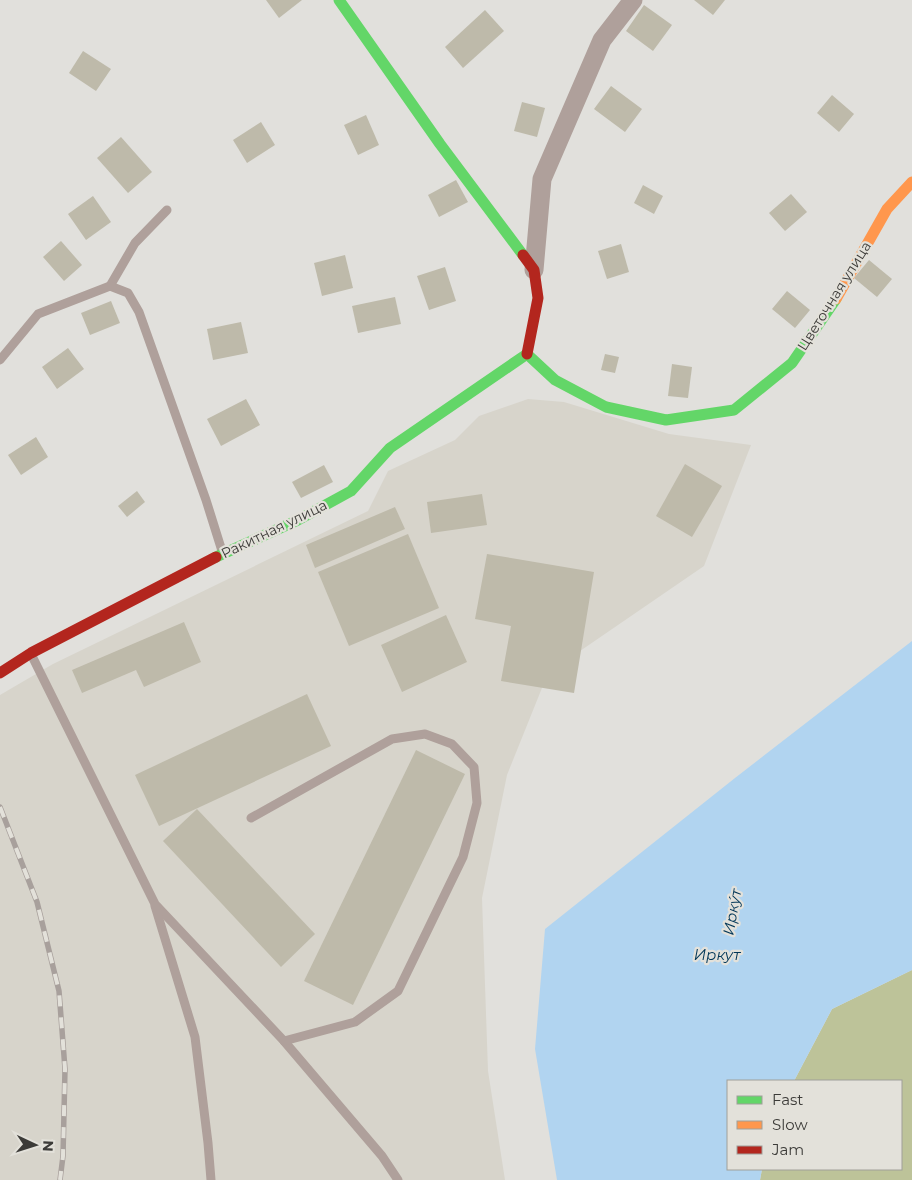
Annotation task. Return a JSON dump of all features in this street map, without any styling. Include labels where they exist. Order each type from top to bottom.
[{"type":"street","points":[[339,0],[440,144],[534,270]]},
{"type":"street","points":[[527,354],[538,298],[534,270],[542,179],[602,40],[633,0]]},
{"type":"street","name":"Цветочная улица","points":[[527,354],[555,380],[606,407],[666,420],[734,410],[792,363],[830,309],[887,209],[912,182]]},
{"type":"street","name":"Ракитная улица","points":[[5,665],[223,553],[298,520],[352,491],[390,448],[527,354]]},
{"type":"lane","points":[[0,360],[38,314],[110,286],[135,243],[167,210]]},
{"type":"lane","points":[[110,286],[128,293],[139,312],[223,553]]},
{"type":"lane","points":[[31,653],[155,904],[196,1037],[211,1180]]},
{"type":"lane","points":[[251,818],[392,739],[425,734],[452,744],[474,767],[477,803],[463,857],[398,990],[355,1022],[284,1040]]},
{"type":"lane","points":[[155,904],[284,1040],[382,1156],[398,1180]]},
{"type":"shaded area","points":[[528,399],[564,402],[669,434],[751,445],[704,566],[548,673],[507,775],[482,898],[488,1071],[505,1180],[0,1180],[0,695],[53,664],[368,511],[388,471],[455,440],[479,416]]},
{"type":"green space","points":[[912,970],[912,1180],[760,1180],[762,1170],[902,1170],[902,1080],[795,1080],[832,1009]]},
{"type":"water","name":"Иркут","points":[[912,641],[912,970],[832,1009],[795,1080],[727,1080],[727,1170],[762,1170],[760,1180],[557,1180],[535,1049],[545,929]]},
{"type":"building","points":[[266,0],[302,0],[279,18]]},
{"type":"building","points":[[694,0],[725,0],[713,15]]},
{"type":"building","points":[[644,5],[672,25],[653,51],[626,31]]},
{"type":"building","points":[[485,10],[504,31],[463,68],[445,47]]},
{"type":"building","points":[[83,51],[111,69],[96,91],[69,73]]},
{"type":"building","points":[[611,86],[642,109],[625,132],[594,109]]},
{"type":"building","points":[[832,95],[854,114],[839,132],[817,113]]},
{"type":"building","points":[[522,102],[545,108],[537,137],[514,131]]},
{"type":"building","points":[[366,115],[379,145],[358,155],[344,125]]},
{"type":"building","points":[[261,122],[275,145],[247,163],[233,140]]},
{"type":"building","points":[[121,137],[152,172],[128,193],[97,158]]},
{"type":"building","points":[[456,180],[468,202],[439,217],[428,195]]},
{"type":"building","points":[[643,185],[663,196],[654,214],[634,203]]},
{"type":"building","points":[[791,194],[807,212],[785,231],[769,213]]},
{"type":"building","points":[[93,196],[111,222],[86,240],[68,214]]},
{"type":"building","points":[[61,241],[82,265],[64,281],[43,257]]},
{"type":"building","points":[[621,244],[629,272],[607,279],[598,251]]},
{"type":"building","points":[[345,255],[353,288],[322,296],[314,263]]},
{"type":"building","points":[[869,260],[892,279],[877,297],[854,278]]},
{"type":"building","points":[[445,267],[456,301],[429,310],[417,276]]},
{"type":"building","points":[[787,291],[810,310],[795,328],[772,309]]},
{"type":"building","points":[[395,297],[401,324],[358,333],[352,306]]},
{"type":"building","points":[[111,301],[120,323],[90,335],[81,313]]},
{"type":"building","points":[[241,322],[248,353],[213,360],[207,329]]},
{"type":"building","points":[[68,348],[84,369],[57,389],[42,367]]},
{"type":"building","points":[[605,354],[619,357],[615,373],[601,370]]},
{"type":"building","points":[[672,364],[692,367],[688,398],[668,396]]},
{"type":"building","points":[[246,399],[260,425],[221,446],[207,419]]},
{"type":"building","points":[[36,437],[48,457],[21,475],[8,455]]},
{"type":"building","points":[[685,464],[722,486],[692,537],[656,516]]},
{"type":"building","points":[[324,465],[333,482],[301,498],[292,482]]},
{"type":"building","points":[[137,491],[145,502],[127,517],[118,506]]},
{"type":"building","points":[[482,494],[487,525],[431,533],[427,502]]},
{"type":"building","points":[[395,507],[405,529],[315,568],[306,545]]},
{"type":"building","points":[[408,534],[439,608],[349,646],[318,572]]},
{"type":"building","points":[[487,554],[594,572],[574,693],[501,681],[511,626],[475,619]]},
{"type":"building","points":[[446,615],[467,662],[402,692],[381,645]]},
{"type":"building","points":[[184,622],[201,662],[144,687],[136,670],[82,693],[72,670]]},
{"type":"building","points":[[307,694],[331,746],[159,826],[135,775]]},
{"type":"building","points":[[416,750],[465,774],[353,1005],[304,981]]},
{"type":"building","points":[[197,809],[315,934],[281,967],[163,841]]},
{"type":"railway","points":[[0,807],[37,902],[59,991],[65,1069],[63,1156],[60,1180]]},
{"type":"traffic: fast","points":[[339,0],[440,144],[523,255]]},
{"type":"traffic: fast","points":[[527,354],[555,380],[606,407],[666,420],[734,410],[792,363],[836,299]]},
{"type":"traffic: fast","points":[[216,557],[298,520],[351,491],[390,448],[527,354]]},
{"type":"traffic: slow","points":[[836,299],[887,209],[912,182]]},
{"type":"traffic: jam","points":[[523,255],[534,270],[538,298],[527,354]]},
{"type":"traffic: jam","points":[[0,673],[31,653],[216,557]]},
{"type":"water label","name":"Ирку́т","points":[[732,912]]}]
